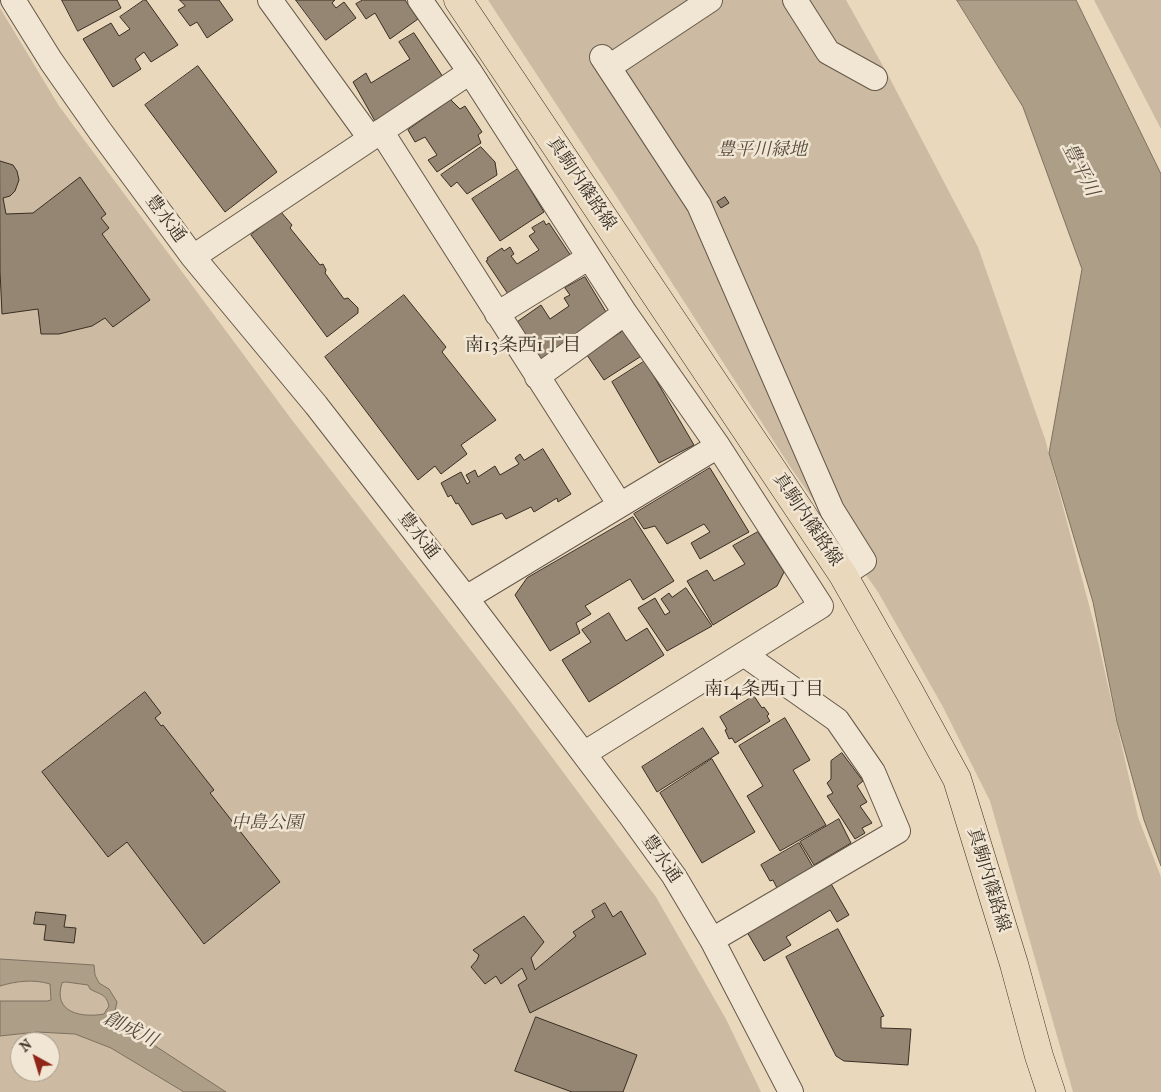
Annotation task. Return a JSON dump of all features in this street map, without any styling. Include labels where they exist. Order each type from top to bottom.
[{"type":"main road","name":"真駒内篠路線","points":[[458,0],[843,575],[957,780],[1014,964],[1039,1056],[1052,1092]]},
{"type":"street","name":"豊水通","points":[[13,0],[51,61],[100,132],[193,257],[316,404],[466,598],[674,876],[712,940],[791,1092]]},
{"type":"street","points":[[270,0],[376,134],[497,314],[620,506]]},
{"type":"street","points":[[420,0],[470,72],[588,258],[718,446],[821,606],[584,754]]},
{"type":"street","points":[[710,0],[605,62],[699,205],[832,510],[864,561],[843,575]]},
{"type":"street","points":[[795,0],[828,52],[875,78]]},
{"type":"street","points":[[193,257],[470,72]]},
{"type":"street","points":[[497,314],[588,258]]},
{"type":"street","points":[[537,377],[625,313]]},
{"type":"street","points":[[466,598],[718,446]]},
{"type":"street","points":[[712,940],[898,831],[873,772],[837,720],[745,655]]},
{"type":"green space","name":"豊平川緑地","points":[[488,0],[846,0],[888,75],[978,247],[1045,439],[1094,624],[1138,817],[1161,877],[1161,1092],[1073,1092],[990,801],[943,707],[878,592],[791,468]]},
{"type":"green space","points":[[1094,0],[1161,0],[1161,129]]},
{"type":"green space","name":"中島公園","points":[[0,8],[59,106],[292,420],[511,702],[656,897],[726,1019],[761,1092],[0,1092]]},
{"type":"water","name":"豊平川","points":[[957,0],[1076,0],[1161,174],[1161,866],[1144,820],[1117,722],[1093,602],[1049,453],[1082,269],[1023,107]]},
{"type":"water","name":"創成川","points":[[0,959],[94,965],[95,975],[99,983],[109,989],[117,1002],[115,1011],[123,1025],[226,1092],[184,1092],[111,1048],[75,1034],[60,1032],[10,1032],[10,1035],[0,1036],[0,1001],[51,1000],[50,984],[25,981],[0,986]],"holes":[[[62,983],[88,985],[90,989],[106,999],[109,1006],[104,1014],[78,1014],[65,1007],[61,1001]]]},
{"type":"building","points":[[62,0],[117,0],[121,8],[78,31]]},
{"type":"building","points":[[146,0],[178,45],[151,62],[144,52],[135,59],[141,69],[113,87],[83,39],[111,23],[119,36],[130,29],[120,17]]},
{"type":"building","points":[[180,0],[219,0],[233,20],[207,38],[197,22],[190,26],[178,10],[185,6]]},
{"type":"building","points":[[296,0],[335,0],[332,3],[336,8],[344,2],[356,18],[326,40]]},
{"type":"building","points":[[363,0],[405,0],[418,19],[390,39],[375,13],[366,19],[356,4]]},
{"type":"building","points":[[414,33],[445,80],[375,121],[353,82],[366,73],[371,83],[410,59],[399,42]]},
{"type":"building","points":[[198,66],[277,172],[225,212],[145,105]]},
{"type":"building","points":[[451,100],[460,109],[465,106],[482,132],[478,135],[481,143],[437,172],[428,160],[437,155],[425,137],[415,142],[408,130]]},
{"type":"building","points":[[481,147],[495,162],[497,175],[467,194],[457,182],[451,187],[441,175]]},
{"type":"building","points":[[0,161],[13,165],[19,180],[15,191],[10,196],[3,198],[6,214],[33,213],[80,177],[106,214],[101,218],[109,228],[102,234],[150,300],[113,327],[105,318],[92,326],[59,334],[41,334],[38,309],[2,314]]},
{"type":"building","points":[[518,169],[544,212],[500,241],[472,199]]},
{"type":"building","points":[[725,197],[729,203],[721,208],[717,202]]},
{"type":"building","points":[[281,212],[292,225],[290,228],[320,265],[323,264],[326,270],[325,273],[344,299],[348,298],[358,308],[358,313],[327,337],[251,235]]},
{"type":"building","points":[[544,221],[546,225],[549,223],[571,256],[510,297],[486,261],[488,260],[487,258],[502,248],[504,251],[510,247],[514,254],[511,256],[517,264],[539,250],[529,236],[535,232],[532,228]]},
{"type":"building","points":[[585,277],[612,322],[544,365],[514,324],[541,305],[550,319],[569,306],[564,298],[570,295],[565,288]]},
{"type":"building","points":[[404,295],[446,347],[442,352],[496,420],[461,445],[467,454],[441,474],[435,466],[418,480],[325,357]]},
{"type":"building","points":[[625,330],[643,355],[604,380],[587,355]]},
{"type":"building","points":[[645,361],[694,445],[659,463],[612,382]]},
{"type":"building","points":[[543,449],[571,494],[558,502],[557,498],[534,512],[531,507],[506,519],[502,513],[472,525],[458,503],[456,504],[451,495],[448,497],[441,483],[461,472],[467,484],[470,482],[466,475],[475,470],[478,477],[495,466],[500,475],[519,464],[515,458],[520,454],[524,460]]},
{"type":"building","points":[[710,468],[749,532],[700,559],[691,543],[710,532],[704,524],[667,544],[655,526],[644,529],[634,514]]},
{"type":"building","points":[[633,517],[674,581],[643,600],[630,579],[585,606],[591,614],[576,623],[580,633],[550,651],[515,595],[527,578]]},
{"type":"building","points":[[758,532],[784,572],[777,586],[713,625],[687,581],[707,570],[714,581],[745,564],[733,546]]},
{"type":"building","points":[[686,588],[712,626],[667,651],[638,608],[655,598],[665,615],[670,612],[661,599],[669,593],[672,597]]},
{"type":"building","points":[[609,613],[626,641],[647,628],[664,655],[589,702],[562,660],[591,642],[582,630]]},
{"type":"building","points":[[145,692],[161,713],[155,718],[161,726],[163,725],[214,790],[210,793],[280,882],[204,944],[127,842],[108,857],[42,772]]},
{"type":"building","points":[[754,696],[762,708],[764,707],[769,714],[767,716],[770,721],[735,743],[732,738],[729,739],[725,730],[727,729],[720,717]]},
{"type":"building","points":[[785,718],[810,760],[793,770],[826,825],[780,851],[747,796],[763,786],[739,746]]},
{"type":"building","points":[[703,728],[719,753],[657,792],[642,767]]},
{"type":"building","points":[[842,753],[863,781],[857,786],[867,802],[860,806],[872,823],[862,828],[865,833],[855,839],[827,796],[833,793],[827,783],[831,779],[831,761]]},
{"type":"building","points":[[712,759],[755,832],[702,863],[660,793]]},
{"type":"building","points":[[839,819],[851,843],[814,865],[800,842]]},
{"type":"building","points":[[799,843],[813,867],[777,888],[773,880],[770,881],[761,865]]},
{"type":"building","points":[[830,882],[849,915],[837,922],[830,910],[786,937],[791,945],[764,961],[747,932]]},
{"type":"building","points":[[605,903],[613,917],[621,911],[646,954],[530,1013],[518,985],[527,979],[522,968],[501,984],[496,976],[485,984],[471,967],[479,955],[473,950],[524,916],[544,942],[531,958],[535,970],[576,936],[573,932],[595,917],[592,911]]},
{"type":"building","points":[[36,912],[66,915],[64,927],[76,928],[74,943],[44,940],[46,925],[34,924]]},
{"type":"building","points":[[838,929],[884,1016],[881,1017],[881,1028],[911,1029],[908,1065],[844,1061],[836,1056],[786,957]]},
{"type":"building","points":[[536,1017],[637,1055],[623,1092],[572,1092],[515,1071]]},
{"type":"district","name":"南13条西1丁目","points":[[523,346]]},
{"type":"district","name":"南14条西1丁目","points":[[764,690]]}]
